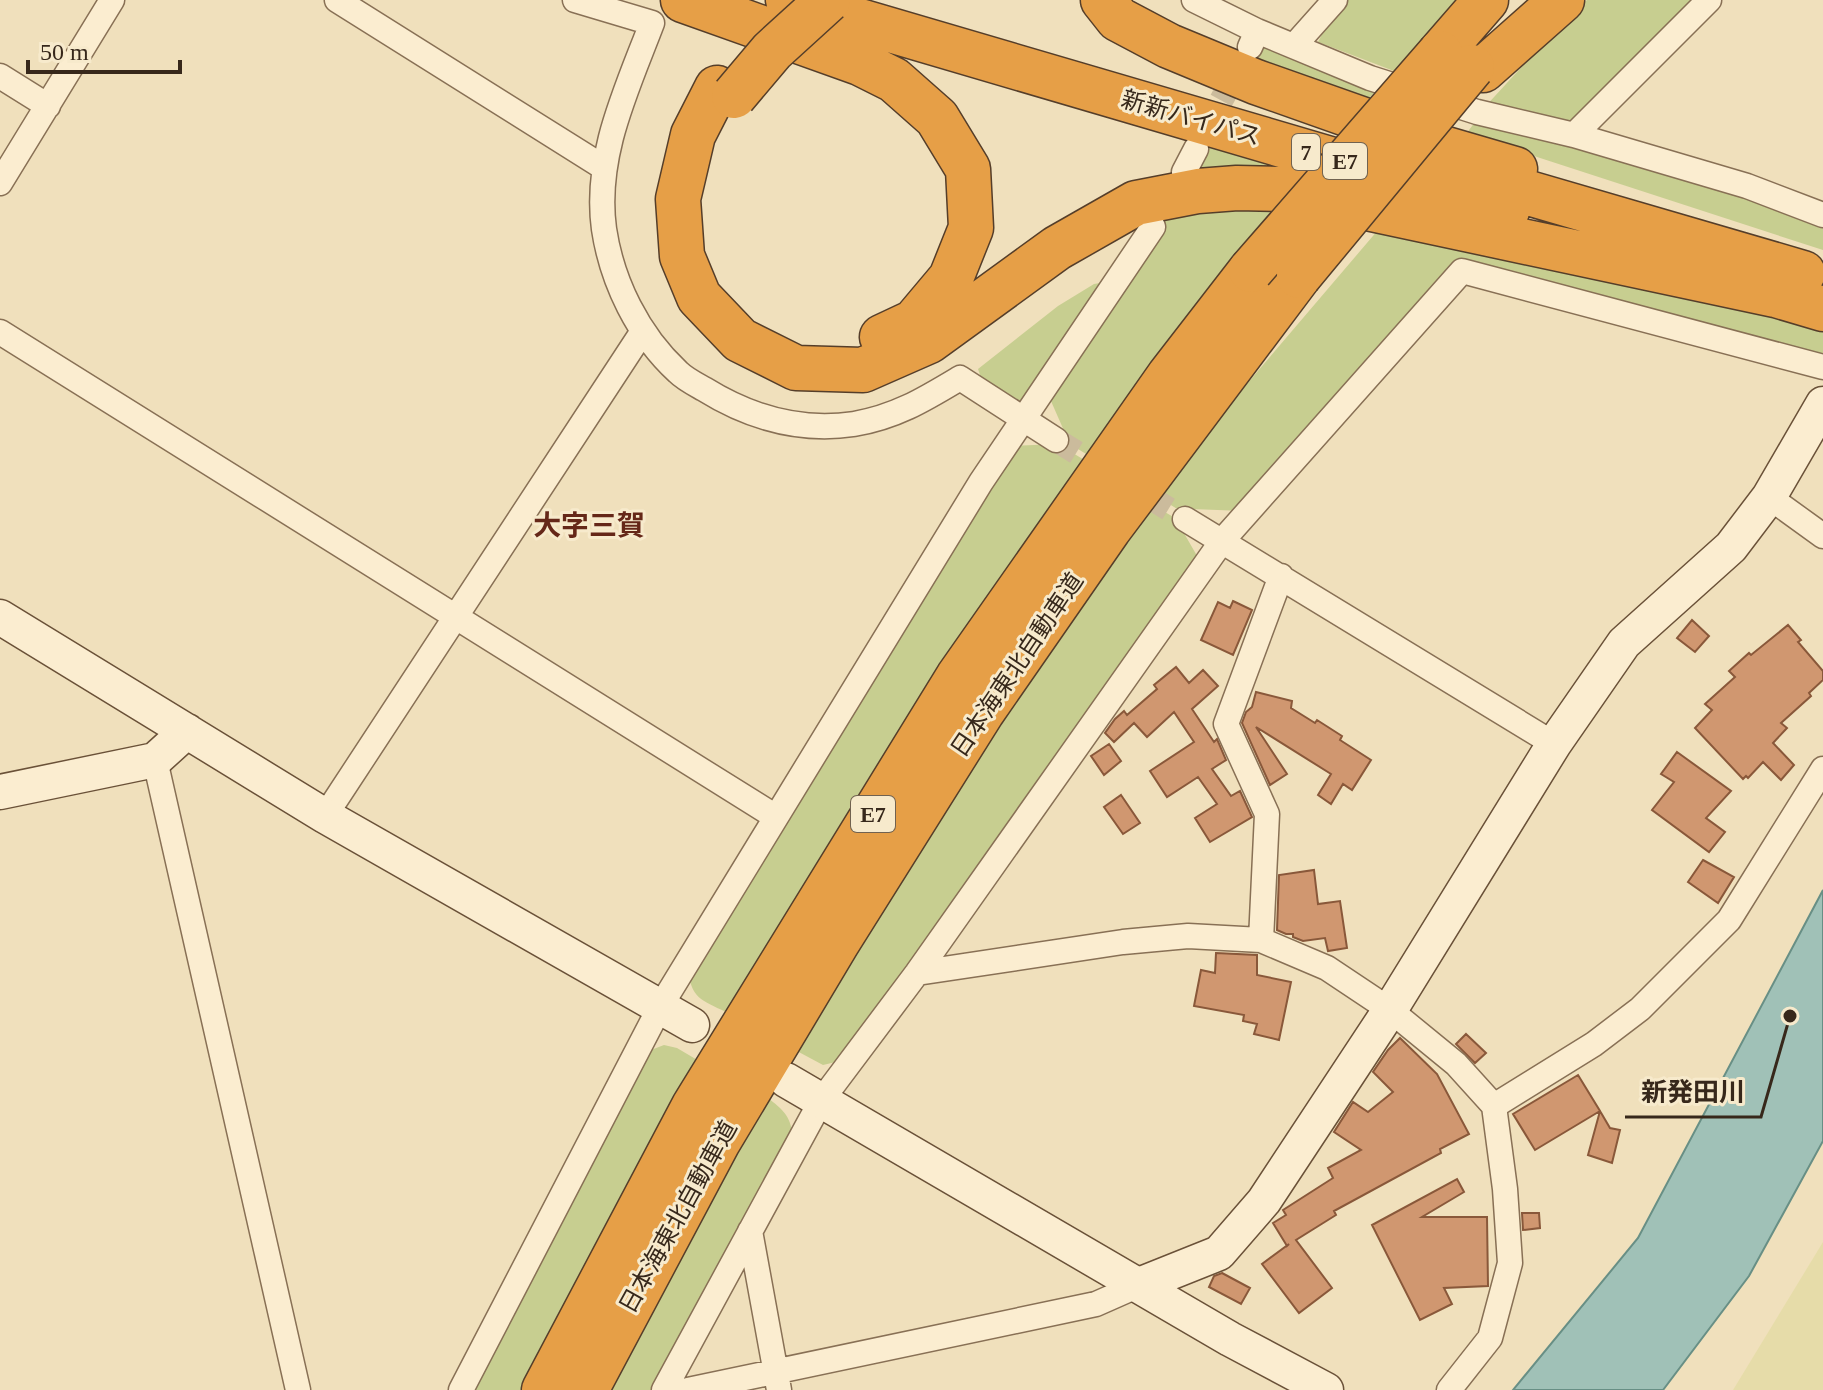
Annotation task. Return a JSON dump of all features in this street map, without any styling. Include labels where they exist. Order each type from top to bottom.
[{"type":"highway","points":[[683,0],[860,63],[894,80],[937,118],[968,169],[971,228],[951,278],[914,322],[861,348],[800,345],[756,327],[718,288],[701,252],[695,201],[725,92],[772,51],[828,0]]},
{"type":"highway","name":"新新バイパス","points":[[788,0],[1414,182],[1768,278],[1823,278]]},
{"type":"highway","points":[[801,0],[756,40],[725,92],[693,135],[678,199],[682,256],[699,297],[740,340],[796,368],[863,370],[929,341],[1057,248],[1136,203],[1211,190],[1278,189],[1768,278]]},
{"type":"highway","name":"新新バイパス","points":[[876,0],[1768,278],[1823,309]]},
{"type":"highway","points":[[1103,0],[1118,19],[1169,46],[1256,82],[1443,148],[1702,225],[1768,278]]},
{"type":"highway","name":"日本海東北自動車道","points":[[586,1390],[718,1142],[837,943],[982,712],[1109,529],[1299,276],[1423,130],[1465,63],[1486,0]]},
{"type":"highway","name":"日本海東北自動車道","points":[[544,1390],[694,1106],[958,677],[1169,376],[1251,270],[1465,63],[1536,0]]},
{"type":"highway","points":[[1465,63],[1562,0]]},
{"type":"street","points":[[0,183],[112,0]]},
{"type":"street","points":[[337,0],[603,167]]},
{"type":"street","points":[[575,0],[652,23],[610,135],[603,167],[604,227],[617,282],[643,331],[679,373],[733,407],[790,425],[854,424],[907,409],[960,378],[1056,440]]},
{"type":"street","points":[[1194,0],[1254,39],[1294,46],[1370,78],[1477,112],[1574,135],[1747,186],[1823,215]]},
{"type":"street","points":[[1294,46],[1335,0]]},
{"type":"street","points":[[1574,135],[1709,0]]},
{"type":"street","points":[[0,76],[48,106]]},
{"type":"street","points":[[1184,172],[1196,149]]},
{"type":"street","points":[[461,1390],[660,1007],[981,482],[1153,227]]},
{"type":"street","points":[[664,1390],[821,1101],[917,973],[1222,541],[1462,271],[1823,367]]},
{"type":"street","points":[[325,816],[643,331]]},
{"type":"street","points":[[0,332],[776,817]]},
{"type":"street","points":[[688,1390],[776,1381],[1096,1304],[1219,1253],[1264,1201],[1390,1010],[1554,744],[1624,643],[1731,547],[1769,497],[1823,404]]},
{"type":"street","points":[[1769,497],[1823,536]]},
{"type":"street","points":[[1185,519],[1554,744]]},
{"type":"street","points":[[1261,940],[1267,814],[1226,724],[1281,576]]},
{"type":"street","points":[[0,617],[325,816],[692,1025]]},
{"type":"street","points":[[0,792],[155,760],[187,731]]},
{"type":"street","points":[[155,760],[298,1390]]},
{"type":"street","points":[[1494,1106],[1594,1044],[1640,1009],[1729,920],[1823,769]]},
{"type":"street","points":[[917,973],[1175,937],[1261,940],[1327,968],[1390,1010],[1456,1064],[1494,1106],[1505,1189],[1510,1263],[1490,1338],[1449,1390]]},
{"type":"street","points":[[786,1080],[1230,1339],[1326,1390]]},
{"type":"street","points":[[750,1231],[776,1381]]},
{"type":"shaded area","points":[[1823,1242],[1823,1390],[1733,1390]]},
{"type":"green space","points":[[1345,0],[1457,0],[1394,71],[1318,42],[1332,14]]},
{"type":"green space","points":[[1587,0],[1701,0],[1578,118],[1566,121],[1483,109],[1553,33]]},
{"type":"green space","points":[[1271,43],[1379,88],[1365,102],[1249,62],[1254,52]]},
{"type":"green space","points":[[1475,122],[1541,136],[1823,220],[1823,250],[1466,134]]},
{"type":"green space","points":[[1210,147],[1304,174],[1188,180]]},
{"type":"green space","points":[[1283,203],[1091,457],[1060,438],[1065,433],[1047,392],[1172,209]]},
{"type":"green space","points":[[1384,223],[1823,329],[1823,358],[1458,263],[1244,511],[1191,509],[1187,515],[1153,494]]},
{"type":"green space","points":[[1100,283],[1019,405],[983,384],[978,369],[1058,306]]},
{"type":"green space","points":[[1058,444],[1086,461],[868,779],[726,1012],[704,1001],[692,986],[688,969],[1012,446]]},
{"type":"green space","points":[[1149,503],[1184,523],[1181,528],[1200,561],[840,1061],[823,1065],[795,1050],[963,766]]},
{"type":"green space","points":[[664,1045],[677,1048],[699,1061],[522,1390],[470,1390],[651,1050]]},
{"type":"green space","points":[[764,1095],[788,1118],[792,1139],[652,1390],[605,1390]]},
{"type":"water","points":[[1823,890],[1823,1141],[1749,1276],[1663,1390],[1513,1390],[1638,1238]]},
{"type":"building","points":[[1233,601],[1252,610],[1233,655],[1201,640],[1218,602],[1230,608]]},
{"type":"building","points":[[1692,620],[1709,636],[1695,652],[1677,638]]},
{"type":"building","points":[[1788,625],[1823,671],[1823,680],[1809,693],[1811,696],[1781,723],[1787,728],[1773,743],[1794,765],[1781,780],[1763,762],[1748,778],[1743,779],[1695,728],[1712,710],[1705,704],[1735,677],[1729,671]]},
{"type":"building","points":[[1176,667],[1189,683],[1203,670],[1218,686],[1192,709],[1214,742],[1217,739],[1226,760],[1212,769],[1231,796],[1240,791],[1252,817],[1210,842],[1195,818],[1217,804],[1198,777],[1167,797],[1150,771],[1194,742],[1174,712],[1147,737],[1134,723],[1114,742],[1105,733],[1115,719],[1124,711],[1127,715],[1157,689],[1154,685]]},
{"type":"building","points":[[1256,692],[1292,701],[1291,708],[1342,736],[1340,740],[1371,760],[1352,790],[1343,784],[1331,804],[1318,795],[1331,774],[1256,727],[1287,774],[1270,785],[1242,723],[1246,712],[1252,707]]},
{"type":"building","points":[[1109,744],[1121,761],[1104,775],[1091,756]]},
{"type":"building","points":[[1677,752],[1731,791],[1706,818],[1725,832],[1709,852],[1652,810],[1674,782],[1661,774]]},
{"type":"building","points":[[1121,795],[1140,823],[1123,834],[1104,807]]},
{"type":"building","points":[[1703,860],[1734,877],[1718,903],[1688,882]]},
{"type":"building","points":[[1314,870],[1318,904],[1340,901],[1347,948],[1328,951],[1325,938],[1303,941],[1293,937],[1293,934],[1277,930],[1279,875]]},
{"type":"building","points":[[1216,953],[1257,955],[1257,975],[1291,982],[1279,1040],[1254,1034],[1257,1024],[1243,1021],[1244,1015],[1194,1006],[1201,970],[1215,973]]},
{"type":"building","points":[[1466,1034],[1486,1053],[1475,1063],[1456,1044]]},
{"type":"building","points":[[1400,1038],[1437,1074],[1469,1134],[1440,1149],[1441,1153],[1334,1211],[1336,1215],[1296,1240],[1332,1288],[1299,1313],[1262,1264],[1287,1246],[1273,1223],[1286,1215],[1283,1210],[1333,1178],[1328,1168],[1361,1150],[1334,1132],[1353,1102],[1368,1112],[1393,1092],[1373,1072]]},
{"type":"building","points":[[1578,1075],[1600,1111],[1535,1150],[1513,1114]]},
{"type":"building","points":[[1600,1111],[1610,1128],[1620,1130],[1612,1163],[1588,1155]]},
{"type":"building","points":[[1457,1179],[1464,1192],[1422,1217],[1487,1217],[1488,1286],[1444,1288],[1452,1304],[1420,1320],[1372,1225]]},
{"type":"building","points":[[1522,1213],[1539,1213],[1540,1228],[1523,1230]]},
{"type":"building","points":[[1222,1273],[1250,1288],[1241,1304],[1209,1287],[1214,1276]]},
{"type":"tunnel","points":[[1204,132],[1240,66]]},
{"type":"tunnel","points":[[1056,440],[1185,519]]},
{"type":"place","name":"新発田川","points":[[1790,1016]]},
{"type":"district","name":"大字三賀","points":[[589,525]]}]
